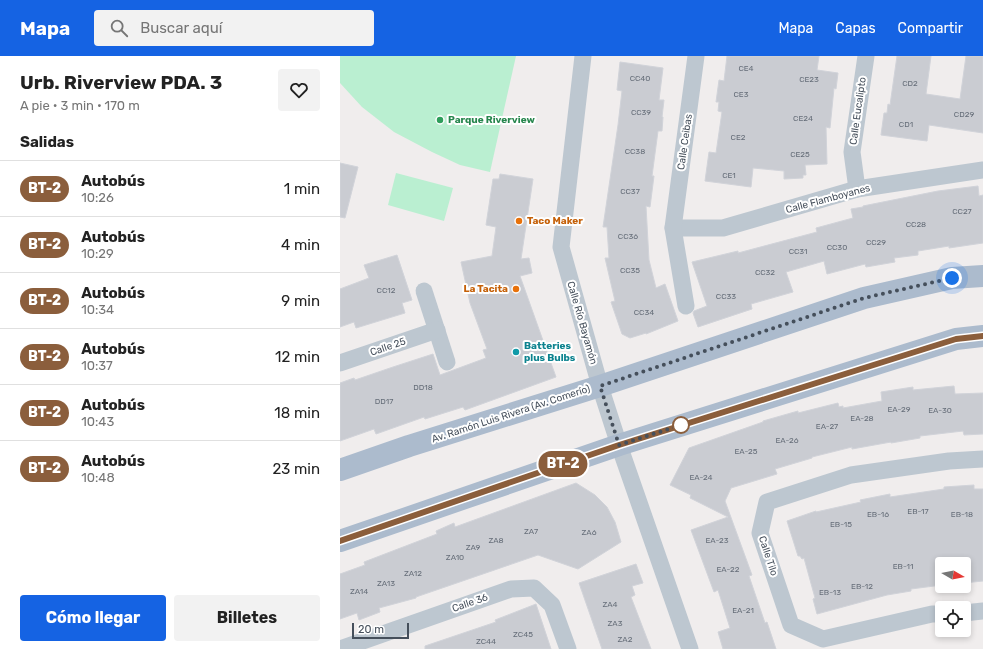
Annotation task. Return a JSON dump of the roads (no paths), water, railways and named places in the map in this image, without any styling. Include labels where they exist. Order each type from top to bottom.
[{"type":"main road","name":"Av. Ramón Luis Rivera (Av. Comerío)","points":[[340,470],[409,446],[600,386],[864,298],[952,278],[983,276]]},
{"type":"main road","points":[[340,541],[619,445],[956,339],[983,336]]},
{"type":"street","name":"Calle Río Bayamón","points":[[583,56],[561,247],[600,386],[690,649]]},
{"type":"street","name":"Calle Ceibas","points":[[686,306],[673,228],[696,56]]},
{"type":"street","name":"Calle Eucalipto","points":[[858,189],[852,152],[866,56]]},
{"type":"street","name":"Calle Flamboyanes","points":[[673,228],[722,228],[858,189],[983,170]]},
{"type":"street","points":[[424,291],[447,362]]},
{"type":"street","name":"Calle 25","points":[[340,364],[437,330]]},
{"type":"street","name":"Calle Tilo","points":[[935,614],[823,639],[791,626],[760,533],[766,502],[851,475],[949,461],[983,459]]},
{"type":"street","name":"Calle 36","points":[[340,649],[512,589],[534,588],[552,605],[568,649]]},
{"type":"street","points":[[971,613],[983,612]]},
{"type":"place","name":"Parque Riverview","points":[[440,120]]},
{"type":"place","name":"Taco Maker","points":[[519,221]]},
{"type":"place","name":"La Tacita","points":[[516,289]]},
{"type":"place","name":"Batteries plus Bulbs","points":[[516,352]]}]
